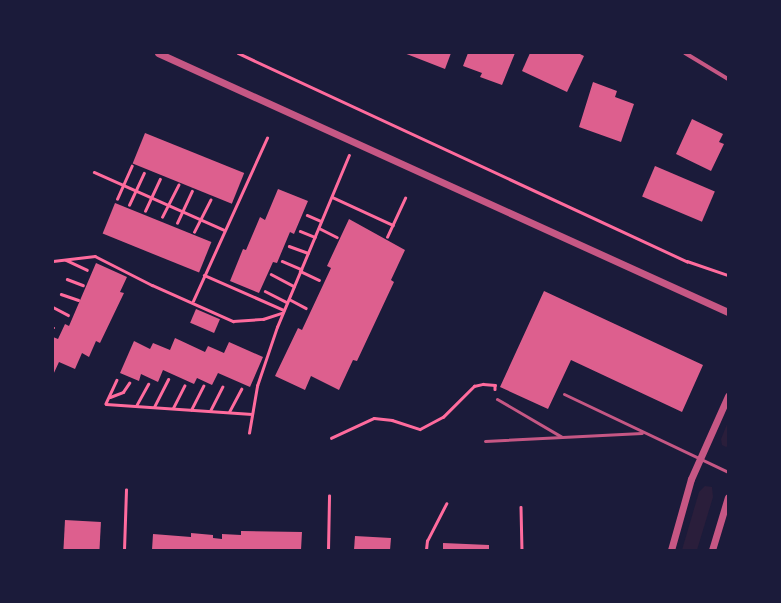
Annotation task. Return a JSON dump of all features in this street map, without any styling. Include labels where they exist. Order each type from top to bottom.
[{"type":"street","points":[[158,53],[354,144],[728,312]]},
{"type":"street","points":[[684,53],[728,79]]},
{"type":"street","points":[[671,550],[691,479],[728,396]]},
{"type":"street","points":[[712,550],[728,497]]},
{"type":"lane","points":[[564,394],[728,472]]},
{"type":"lane","points":[[497,399],[562,437]]},
{"type":"lane","points":[[485,441],[644,433]]},
{"type":"path","points":[[238,53],[687,261],[728,275]]},
{"type":"path","points":[[192,302],[267,138]]},
{"type":"path","points":[[249,433],[257,386],[283,311],[354,144]]},
{"type":"path","points":[[117,199],[132,166]]},
{"type":"path","points":[[94,172],[224,230]]},
{"type":"path","points":[[129,205],[144,173]]},
{"type":"path","points":[[145,211],[160,179]]},
{"type":"path","points":[[162,217],[178,185]]},
{"type":"path","points":[[178,224],[192,191]]},
{"type":"path","points":[[332,197],[393,225]]},
{"type":"path","points":[[387,237],[405,198]]},
{"type":"path","points":[[194,232],[210,200]]},
{"type":"path","points":[[307,215],[321,221]]},
{"type":"path","points":[[319,228],[337,237]]},
{"type":"path","points":[[300,231],[315,237]]},
{"type":"path","points":[[289,246],[308,253]]},
{"type":"path","points":[[53,261],[95,256],[152,285],[233,321],[263,319],[283,311]]},
{"type":"path","points":[[65,259],[87,270]]},
{"type":"path","points":[[282,261],[319,280]]},
{"type":"path","points":[[271,274],[294,286]]},
{"type":"path","points":[[204,275],[283,311]]},
{"type":"path","points":[[67,279],[83,286]]},
{"type":"path","points":[[265,291],[306,308]]},
{"type":"path","points":[[61,294],[78,300]]},
{"type":"path","points":[[53,308],[68,315]]},
{"type":"path","points":[[154,407],[168,379]]},
{"type":"path","points":[[117,380],[106,404],[252,414]]},
{"type":"path","points":[[110,397],[123,392],[129,383]]},
{"type":"path","points":[[136,406],[148,384]]},
{"type":"path","points":[[331,438],[374,418],[392,420],[420,429],[430,426],[443,417],[474,386],[483,384],[494,385],[497,399]]},
{"type":"path","points":[[173,408],[184,386]]},
{"type":"path","points":[[191,410],[203,386]]},
{"type":"path","points":[[210,411],[222,388]]},
{"type":"path","points":[[229,412],[241,389]]},
{"type":"path","points":[[124,550],[126,490]]},
{"type":"path","points":[[328,550],[329,496]]},
{"type":"path","points":[[426,550],[427,541],[446,504]]},
{"type":"path","points":[[521,508],[522,550]]},
{"type":"shaded area","points":[[728,422],[728,446],[726,447],[722,445],[721,439]]},
{"type":"shaded area","points":[[705,486],[712,487],[713,497],[697,550],[682,550],[699,492]]},
{"type":"building","points":[[404,53],[451,53],[445,69]]},
{"type":"building","points":[[468,53],[515,53],[502,85],[480,77],[482,73],[463,66]]},
{"type":"building","points":[[530,53],[578,53],[584,56],[567,92],[522,71]]},
{"type":"building","points":[[593,82],[617,91],[615,97],[634,104],[621,142],[579,127]]},
{"type":"building","points":[[692,119],[723,134],[719,142],[724,144],[711,171],[676,154]]},
{"type":"building","points":[[145,133],[244,173],[232,204],[133,164]]},
{"type":"building","points":[[655,166],[715,191],[702,222],[642,196]]},
{"type":"building","points":[[278,189],[308,201],[294,234],[290,232],[277,263],[273,262],[259,293],[230,281],[243,249],[246,250],[260,217],[265,220]]},
{"type":"building","points":[[115,203],[211,242],[199,273],[103,234]]},
{"type":"building","points":[[349,219],[405,250],[391,280],[394,282],[357,361],[353,360],[339,390],[311,376],[305,390],[275,376],[298,328],[302,330],[331,268],[327,266]]},
{"type":"building","points":[[96,263],[127,277],[120,292],[124,293],[100,343],[96,341],[89,357],[82,353],[75,369],[59,362],[53,375],[53,337],[58,339],[65,324],[69,326]]},
{"type":"building","points":[[544,291],[703,365],[682,412],[571,360],[548,409],[500,387]]},
{"type":"building","points":[[196,309],[220,319],[214,333],[190,323]]},
{"type":"building","points":[[175,338],[205,352],[208,346],[224,353],[229,342],[263,357],[250,387],[218,373],[212,385],[197,378],[194,384],[163,370],[158,382],[141,374],[139,381],[120,373],[134,341],[150,349],[153,343],[170,350]]},
{"type":"building","points":[[65,520],[101,522],[99,550],[63,550]]},
{"type":"building","points":[[241,531],[302,532],[301,550],[152,550],[153,534],[191,537],[191,533],[213,535],[213,538],[222,539],[222,534],[241,535]]},
{"type":"building","points":[[355,536],[391,538],[390,550],[354,550]]},
{"type":"building","points":[[443,543],[489,545],[489,550],[443,550]]}]
